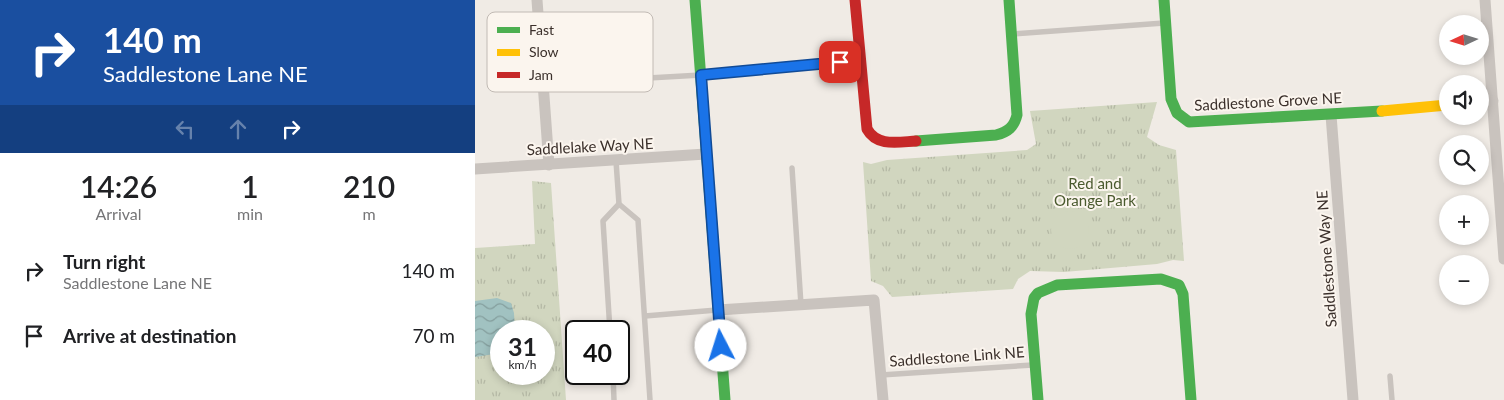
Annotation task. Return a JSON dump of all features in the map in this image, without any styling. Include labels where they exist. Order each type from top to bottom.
[{"type":"street","points":[[695,0],[725,400]]},
{"type":"street","points":[[855,0],[865,125],[871,136],[876,140],[890,142],[995,135],[1007,132],[1012,128],[1017,115],[1009,0]]},
{"type":"street","name":"Saddlestone Grove NE","points":[[1164,0],[1171,99],[1174,110],[1183,119],[1195,122],[1331,115],[1439,105]]},
{"type":"street","points":[[1485,0],[1504,259]]},
{"type":"street","points":[[544,92],[549,165]]},
{"type":"street","points":[[1489,101],[1493,100]]},
{"type":"street","name":"Saddlestone Way NE","points":[[1331,115],[1353,400]]},
{"type":"street","name":"Saddlelake Way NE","points":[[475,169],[706,154]]},
{"type":"street","points":[[1038,400],[1031,314],[1034,298],[1043,290],[1057,285],[1168,279],[1179,284],[1183,294],[1191,400]]},
{"type":"street","points":[[718,310],[874,300],[883,400]]},
{"type":"lane","points":[[1011,34],[1166,23]]},
{"type":"lane","points":[[653,78],[859,61]]},
{"type":"lane","points":[[616,161],[619,204],[638,220],[650,400]]},
{"type":"lane","points":[[792,168],[801,305]]},
{"type":"lane","points":[[609,320],[603,221],[619,204]]},
{"type":"lane","points":[[645,316],[718,310]]},
{"type":"lane","name":"Saddlestone Link NE","points":[[881,375],[1035,364]]},
{"type":"lane","points":[[1390,376],[1392,400]]},
{"type":"lane","points":[[613,385],[614,400]]},
{"type":"green space","name":"Red and Orange Park","points":[[1157,102],[1147,137],[1159,145],[1176,150],[1184,261],[1173,260],[1157,264],[1064,272],[1030,271],[1018,279],[1013,289],[892,297],[883,286],[871,281],[863,162],[871,164],[887,160],[1027,150],[1036,144],[1030,111]]},
{"type":"green space","points":[[532,181],[551,183],[566,400],[475,400],[475,248],[535,244]]},
{"type":"green space","points":[[1070,211],[1083,217],[1089,230],[1083,243],[1070,249],[1057,243],[1051,230],[1057,217]]},
{"type":"water","points":[[497,298],[511,303],[514,320],[490,320],[490,355],[475,357],[475,301]]},
{"type":"traffic: fast","points":[[695,0],[725,400]]},
{"type":"traffic: fast","points":[[916,141],[996,135],[1007,131],[1014,123],[1017,115],[1009,0]]},
{"type":"traffic: fast","points":[[1164,0],[1171,99],[1177,113],[1189,122],[1382,111]]},
{"type":"traffic: fast","points":[[1038,400],[1031,314],[1034,298],[1038,293],[1057,285],[1161,279],[1179,285],[1183,294],[1191,400]]},
{"type":"traffic: slow","points":[[1382,111],[1439,106]]},
{"type":"traffic: jam","points":[[855,0],[867,129],[871,135],[882,141],[916,141]]},
{"type":"route","points":[[721,346],[701,75],[840,62]]}]
